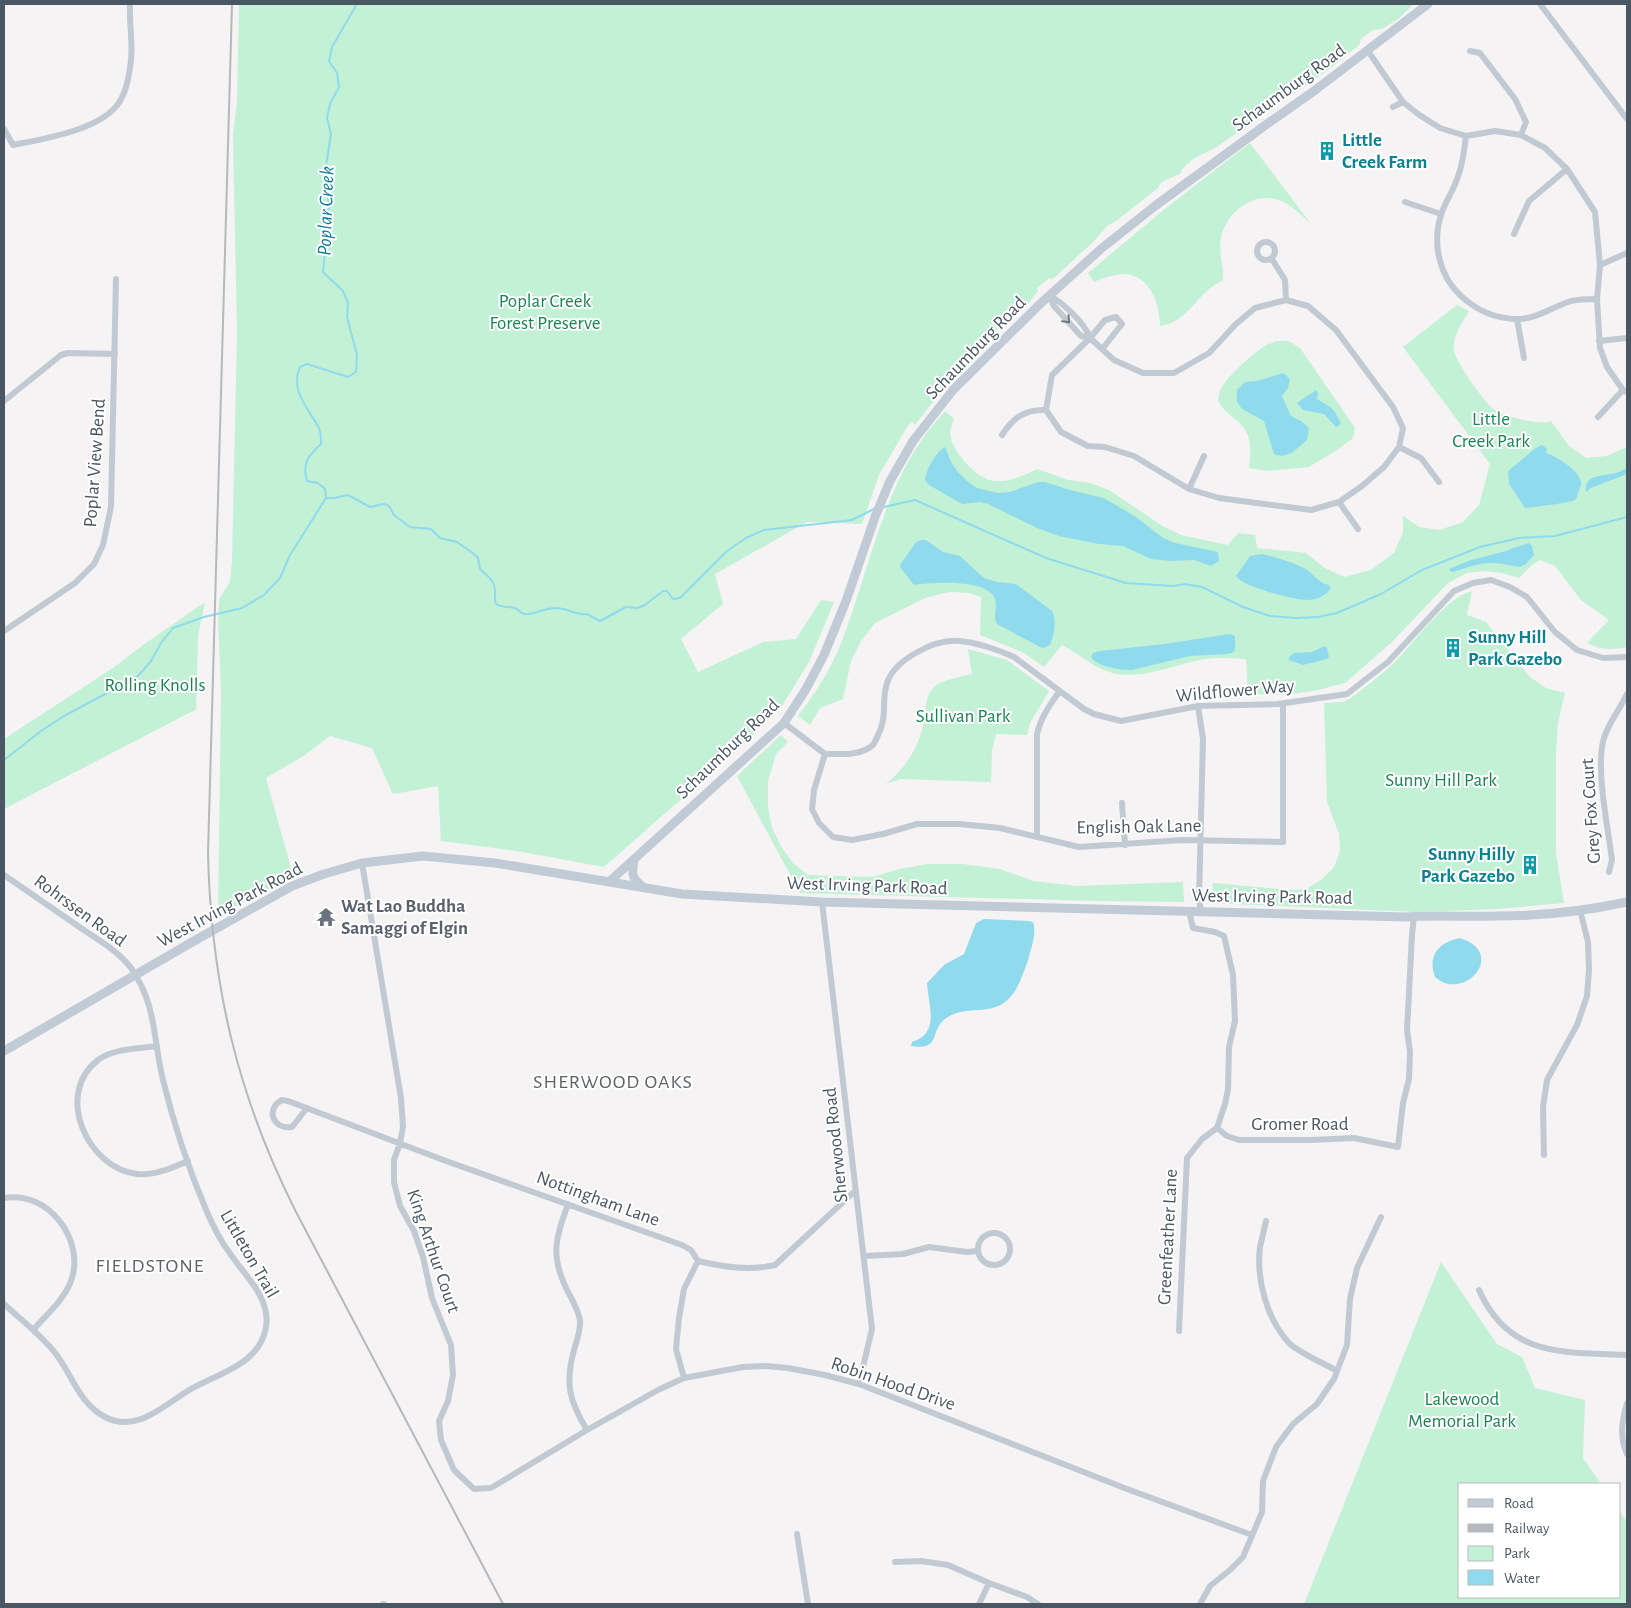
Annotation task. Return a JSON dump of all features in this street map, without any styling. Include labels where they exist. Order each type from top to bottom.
[{"type":"main road","name":"Schaumburg Road","points":[[610,881],[784,722],[806,689],[824,655],[846,601],[890,480],[914,441],[953,390],[1049,295],[1102,248],[1155,206],[1368,52],[1428,4]]},
{"type":"main road","name":"West Irving Park Road","points":[[4,1051],[292,886],[362,863],[424,856],[495,863],[682,894],[822,902],[1414,916],[1500,916],[1580,910],[1627,902]]},
{"type":"main road","points":[[634,859],[633,878],[643,887]]},
{"type":"street","points":[[4,129],[13,145],[45,138],[94,122],[109,114],[120,102],[127,86],[131,59],[130,4]]},
{"type":"street","points":[[1540,4],[1627,119]]},
{"type":"street","points":[[1470,51],[1480,53],[1515,99],[1526,122],[1521,136]]},
{"type":"street","points":[[1368,52],[1403,102],[1440,128],[1466,136],[1495,131],[1521,136],[1545,148],[1567,169],[1595,212],[1600,265],[1598,299],[1599,340],[1607,367],[1625,391],[1598,417]]},
{"type":"street","points":[[1393,107],[1403,102]]},
{"type":"street","points":[[1466,136],[1458,175],[1441,214],[1437,236],[1437,246],[1443,269],[1451,285],[1465,300],[1487,313],[1517,319],[1538,316],[1571,302],[1598,299]]},
{"type":"street","points":[[1514,234],[1529,201],[1567,169]]},
{"type":"street","points":[[1405,202],[1441,214]]},
{"type":"street","points":[[1600,265],[1627,253]]},
{"type":"street","points":[[1272,258],[1285,280],[1286,300]]},
{"type":"street","name":"Poplar View Bend","points":[[4,631],[75,583],[94,564],[100,555],[111,508],[116,278]]},
{"type":"street","points":[[1049,295],[1060,301],[1087,330],[1090,338],[1114,360],[1143,373],[1174,373],[1209,353],[1236,324],[1255,308],[1286,300],[1308,306],[1336,330],[1393,407],[1403,428],[1399,447],[1384,467],[1362,486],[1339,502],[1311,510],[1220,498],[1189,489],[1134,456],[1105,446],[1088,446],[1061,432],[1046,410],[1052,375],[1090,338],[1105,320],[1116,317],[1122,324],[1103,348]]},
{"type":"street","points":[[1517,319],[1524,358]]},
{"type":"street","points":[[1599,340],[1627,338]]},
{"type":"street","points":[[4,401],[61,355],[68,353],[115,354]]},
{"type":"street","points":[[1002,435],[1020,415],[1035,410],[1046,410]]},
{"type":"street","points":[[1399,447],[1421,458],[1439,482]]},
{"type":"street","points":[[1189,489],[1204,456]]},
{"type":"street","points":[[1339,502],[1358,529]]},
{"type":"street","name":"Wildflower Way","points":[[825,754],[858,752],[873,744],[883,725],[887,683],[895,668],[906,658],[944,642],[960,641],[1005,653],[1079,706],[1094,714],[1121,721],[1198,706],[1283,704],[1347,694],[1388,662],[1454,591],[1472,583],[1492,580],[1510,587],[1527,597],[1555,632],[1577,650],[1603,658],[1627,657]]},
{"type":"street","points":[[1037,837],[1037,734],[1040,722],[1059,692]]},
{"type":"street","name":"Grey Fox Court","points":[[1610,872],[1612,860],[1600,756],[1609,725],[1627,694]]},
{"type":"street","name":"English Oak Lane","points":[[825,754],[814,790],[812,809],[819,823],[833,837],[852,840],[883,834],[917,824],[959,824],[1000,828],[1079,847],[1201,841],[1283,842],[1283,704]]},
{"type":"street","points":[[1198,706],[1203,739],[1199,899],[1201,911]]},
{"type":"street","points":[[784,722],[825,754]]},
{"type":"street","points":[[1122,803],[1125,844]]},
{"type":"street","name":"King Arthur Court","points":[[362,863],[401,1098],[403,1127],[394,1160],[394,1182],[400,1206],[414,1231],[423,1258],[432,1298],[451,1345],[453,1375],[448,1401],[439,1421],[441,1440],[454,1470],[474,1489]]},
{"type":"street","name":"Rohrssen Road","points":[[4,875],[110,948],[129,966],[135,975]]},
{"type":"street","name":"Sherwood Road","points":[[822,902],[849,1125],[855,1191],[865,1256],[872,1329],[859,1384]]},
{"type":"street","points":[[1544,1155],[1542,1107],[1547,1080],[1577,1025],[1587,996],[1589,970],[1588,942],[1580,910]]},
{"type":"street","name":"Gromer Road","points":[[1189,911],[1193,928],[1215,932],[1224,936],[1233,975],[1235,1021],[1229,1047],[1228,1089],[1217,1128],[1227,1136],[1239,1140],[1354,1138],[1398,1147],[1403,1103],[1409,1079],[1410,1052],[1408,1030],[1414,916]]},
{"type":"street","name":"Littleton Trail","points":[[4,1304],[54,1352],[82,1397],[93,1410],[113,1421],[121,1422],[139,1421],[148,1417],[198,1384],[236,1367],[253,1353],[260,1343],[266,1328],[263,1302],[219,1236],[199,1193],[162,1077],[152,1013],[135,975]]},
{"type":"street","points":[[157,1046],[116,1052],[98,1061],[88,1070],[78,1091],[79,1118],[86,1137],[98,1155],[127,1172],[152,1174],[188,1161]]},
{"type":"street","name":"Nottingham Lane","points":[[306,1108],[292,1127],[285,1128],[279,1125],[273,1116],[272,1110],[276,1103],[282,1100],[306,1108],[682,1245],[691,1250],[698,1261]]},
{"type":"street","name":"Greenfeather Lane","points":[[1178,1331],[1187,1158],[1202,1139],[1217,1128]]},
{"type":"street","points":[[684,1378],[676,1348],[678,1318],[684,1289],[698,1261],[728,1268],[759,1269],[775,1265],[855,1191]]},
{"type":"street","points":[[4,1198],[30,1200],[47,1208],[62,1224],[72,1245],[74,1260],[71,1282],[58,1302],[33,1330]]},
{"type":"street","points":[[568,1204],[557,1233],[556,1260],[560,1276],[580,1321],[570,1366],[569,1382],[574,1404],[587,1430]]},
{"type":"street","points":[[1200,1604],[1210,1586],[1243,1557],[1262,1512],[1263,1481],[1276,1447],[1293,1424],[1316,1404],[1334,1379],[1347,1345],[1350,1299],[1357,1268],[1381,1216]]},
{"type":"street","points":[[1266,1221],[1260,1248],[1260,1275],[1265,1302],[1276,1324],[1291,1344],[1337,1371]]},
{"type":"street","points":[[988,1234],[1003,1236],[1009,1245],[1008,1256],[1005,1260],[995,1265],[985,1262],[978,1251],[980,1241],[988,1234]]},
{"type":"street","points":[[865,1256],[902,1254],[929,1247],[967,1252],[978,1251]]},
{"type":"street","points":[[1479,1290],[1486,1305],[1509,1332],[1526,1343],[1545,1348],[1627,1355]]},
{"type":"street","name":"Robin Hood Drive","points":[[474,1489],[491,1488],[587,1430],[658,1390],[684,1378],[743,1367],[766,1366],[816,1373],[859,1384],[1128,1489],[1252,1534]]},
{"type":"street","points":[[1627,1404],[1622,1430],[1624,1447],[1627,1454]]},
{"type":"street","points":[[798,1534],[801,1568],[808,1604]]},
{"type":"street","points":[[895,1562],[922,1561],[948,1565],[1027,1596],[1038,1604]]},
{"type":"street","points":[[979,1604],[989,1582]]},
{"type":"green space","name":"Poplar Creek Forest Preserve","points":[[239,4],[1414,4],[1398,19],[1382,29],[1373,30],[1361,39],[1359,45],[1331,68],[1215,148],[1191,161],[1180,174],[1165,180],[1158,188],[1116,221],[1108,225],[1093,242],[1053,279],[1049,278],[1037,288],[1038,291],[1027,305],[1010,317],[986,339],[953,376],[915,425],[912,422],[907,427],[879,475],[862,524],[807,522],[715,574],[723,604],[681,639],[698,672],[763,642],[796,639],[821,600],[834,602],[809,662],[782,706],[744,744],[604,867],[517,851],[441,841],[438,786],[393,794],[372,748],[330,736],[305,755],[266,778],[293,875],[218,916],[221,689],[218,624],[219,599],[230,582],[232,561],[237,333],[233,136],[237,102]]},
{"type":"green space","points":[[1250,143],[1311,224],[1292,207],[1279,200],[1260,198],[1242,206],[1229,220],[1221,238],[1223,280],[1209,289],[1181,317],[1168,324],[1160,326],[1160,317],[1152,292],[1141,279],[1120,274],[1094,282],[1088,273],[1166,208]]},
{"type":"green space","name":"Little Creek Park","points":[[1457,305],[1469,311],[1459,329],[1454,350],[1459,363],[1470,380],[1492,408],[1521,419],[1539,422],[1551,421],[1569,446],[1586,458],[1607,456],[1627,447],[1627,647],[1607,649],[1587,643],[1609,620],[1581,600],[1555,566],[1540,560],[1519,578],[1485,571],[1467,573],[1448,583],[1392,642],[1345,683],[1287,695],[1248,694],[1246,659],[1206,659],[1154,672],[1131,675],[1109,672],[1062,645],[1044,667],[1024,653],[980,635],[981,597],[970,593],[949,592],[925,598],[875,623],[861,641],[851,661],[843,699],[820,708],[810,725],[798,716],[820,685],[838,651],[894,490],[921,441],[945,411],[954,419],[950,434],[959,454],[976,473],[989,480],[1008,480],[1037,469],[1068,480],[1091,483],[1109,490],[1164,527],[1181,535],[1228,545],[1238,533],[1255,535],[1257,548],[1306,553],[1325,568],[1344,577],[1371,570],[1394,553],[1403,532],[1403,516],[1419,527],[1439,530],[1463,522],[1479,505],[1490,464],[1403,347]]},
{"type":"green space","points":[[1277,341],[1289,341],[1300,348],[1355,428],[1353,438],[1309,467],[1268,471],[1249,468],[1250,441],[1248,436],[1241,425],[1222,407],[1219,402],[1219,395],[1227,380],[1242,364],[1266,345]]},
{"type":"green space","name":"Sunny Hill Park","points":[[1472,591],[1467,615],[1486,622],[1530,677],[1546,688],[1565,693],[1558,723],[1556,754],[1556,853],[1564,903],[1497,909],[1415,912],[1212,903],[1213,883],[1292,890],[1306,889],[1321,880],[1334,867],[1340,851],[1339,834],[1327,802],[1324,703],[1343,702],[1351,698],[1393,664],[1430,622],[1451,602]]},
{"type":"green space","name":"Rolling Knolls","points":[[205,602],[198,636],[196,710],[4,809],[4,739],[113,668]]},
{"type":"green space","name":"Sullivan Park","points":[[968,649],[1007,660],[1049,691],[1030,723],[1027,735],[996,734],[992,750],[991,782],[901,779],[886,784],[900,771],[914,749],[924,723],[927,701],[932,689],[945,681],[972,674]]},
{"type":"green space","points":[[781,735],[788,742],[776,754],[768,781],[768,807],[772,828],[782,848],[793,863],[808,875],[872,877],[927,864],[963,864],[1000,869],[1033,881],[1077,886],[1183,882],[1184,902],[800,893],[737,776]]},
{"type":"green space","name":"Lakewood Memorial Park","points":[[1441,1262],[1497,1344],[1522,1357],[1535,1388],[1585,1400],[1583,1458],[1600,1483],[1458,1483],[1458,1598],[1621,1598],[1621,1513],[1627,1522],[1627,1604],[1304,1604]]},
{"type":"water","points":[[1283,373],[1290,379],[1288,388],[1282,396],[1291,416],[1309,428],[1307,440],[1292,453],[1284,456],[1274,454],[1264,421],[1242,409],[1237,402],[1237,390],[1245,382],[1257,381]]},
{"type":"water","points":[[1316,390],[1318,393],[1317,399],[1333,410],[1341,423],[1339,426],[1336,427],[1324,414],[1303,410],[1297,403]]},
{"type":"water","points":[[1542,445],[1547,449],[1546,453],[1572,468],[1579,477],[1581,486],[1575,500],[1525,508],[1509,484],[1508,471]]},
{"type":"water","points":[[945,447],[952,464],[958,472],[977,488],[998,493],[1010,492],[1038,482],[1045,482],[1104,498],[1136,517],[1163,538],[1175,543],[1218,552],[1219,561],[1211,566],[1194,560],[1171,561],[1151,559],[1123,546],[1099,544],[1059,536],[1037,528],[988,504],[980,502],[962,504],[929,485],[925,480],[932,462]]},
{"type":"water","points":[[1627,468],[1627,474],[1591,488],[1586,492],[1586,486],[1590,479],[1614,474]]},
{"type":"water","points":[[926,540],[943,552],[960,556],[984,578],[997,582],[1016,584],[1052,611],[1054,628],[1050,645],[1044,648],[1040,647],[997,624],[994,597],[989,591],[980,587],[957,583],[914,585],[900,565],[916,542]]},
{"type":"water","points":[[1529,543],[1532,546],[1534,555],[1526,564],[1520,567],[1492,563],[1453,572],[1449,569],[1471,560]]},
{"type":"water","points":[[1262,554],[1302,567],[1331,588],[1327,593],[1318,598],[1311,600],[1301,599],[1258,588],[1236,576],[1250,556]]},
{"type":"water","points":[[1230,634],[1235,636],[1235,650],[1232,653],[1190,656],[1132,670],[1104,666],[1091,657],[1093,653],[1100,651]]},
{"type":"water","points":[[1324,646],[1327,648],[1329,657],[1327,659],[1303,665],[1289,660],[1289,657],[1294,653],[1312,652]]},
{"type":"water","points":[[984,919],[1033,922],[1034,936],[1032,946],[1017,988],[999,1006],[951,1015],[938,1027],[932,1042],[921,1047],[911,1046],[912,1042],[921,1038],[927,1032],[930,1025],[931,1017],[927,983],[944,965],[964,954],[976,923]]},
{"type":"water","points":[[1460,938],[1474,945],[1480,954],[1481,964],[1476,973],[1468,980],[1458,984],[1446,983],[1435,977],[1433,969],[1434,956],[1446,943]]},
{"type":"waterway","name":"Poplar Creek","points":[[4,760],[41,731],[64,716],[137,677],[151,661],[161,643],[173,628],[204,617],[242,608],[264,595],[280,578],[290,555],[326,498],[325,489],[318,483],[307,481],[305,469],[307,460],[321,444],[321,436],[319,428],[302,399],[297,384],[297,375],[300,367],[307,364],[348,377],[356,372],[357,355],[347,317],[348,303],[343,291],[323,272],[329,206],[325,173],[331,134],[327,118],[330,104],[339,87],[337,73],[329,61],[332,47],[357,4]]},
{"type":"waterway","points":[[326,498],[348,495],[370,507],[384,504],[389,506],[394,515],[410,527],[431,529],[440,538],[457,542],[478,558],[480,569],[491,579],[494,585],[495,601],[498,605],[515,608],[525,614],[560,608],[579,614],[587,614],[600,621],[626,607],[637,608],[645,605],[663,591],[667,591],[673,599],[680,598],[727,551],[746,538],[764,530],[852,520],[874,509]]},
{"type":"waterway","points":[[884,507],[915,500],[1046,558],[1126,583],[1173,586],[1185,584],[1202,587],[1243,607],[1270,616],[1296,618],[1318,617],[1337,613],[1381,594],[1422,570],[1480,547],[1519,538],[1555,536],[1627,517]]},
{"type":"railway","points":[[232,4],[208,853],[210,901],[222,993],[243,1081],[275,1168],[296,1212],[503,1604]]},
{"type":"place","name":"Little Creek Farm","points":[[1327,151]]},
{"type":"place","name":"Sunny Hill Park Gazebo","points":[[1453,648]]},
{"type":"place","name":"Sunny Hilly Park Gazebo","points":[[1530,865]]},
{"type":"place","name":"Wat Lao Buddha Samaggi of Elgin","points":[[326,917]]},
{"type":"district","name":"SHERWOOD OAKS","points":[[613,1082]]},
{"type":"district","name":"FIELDSTONE","points":[[150,1266]]}]
